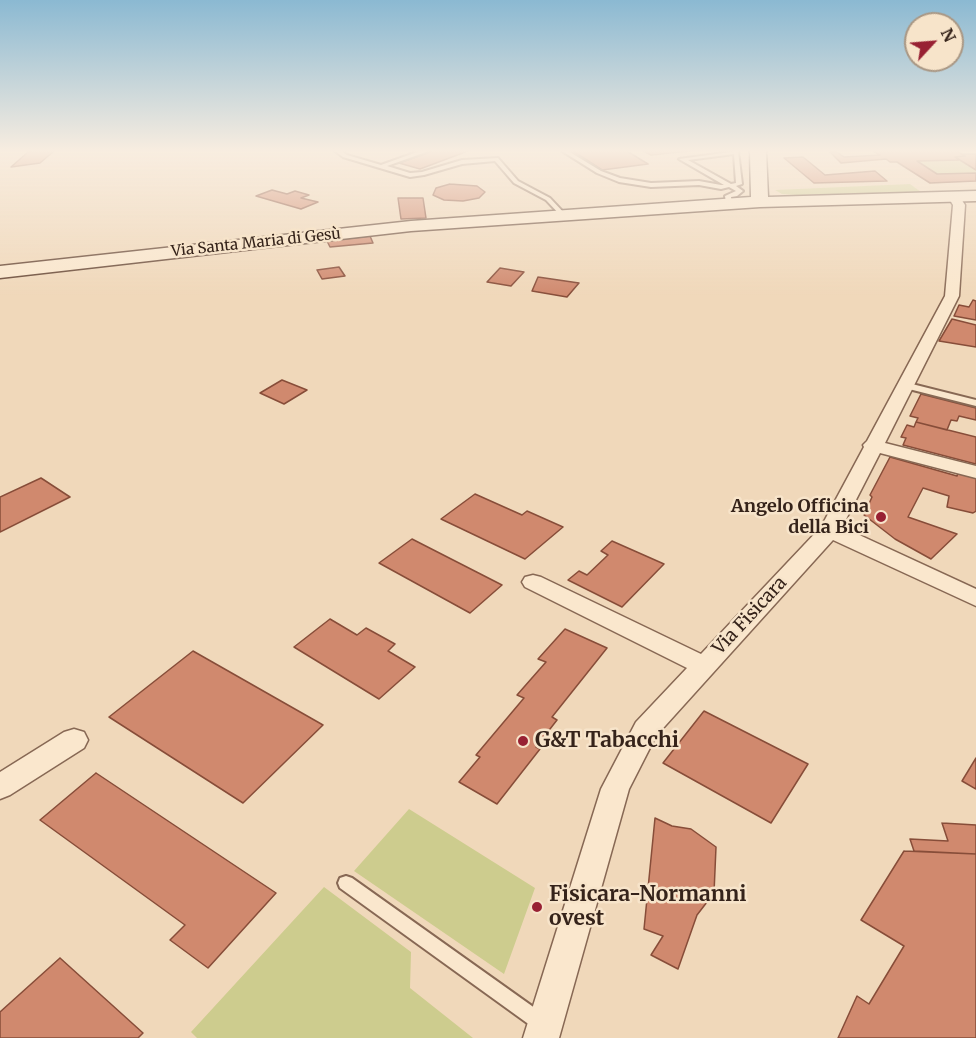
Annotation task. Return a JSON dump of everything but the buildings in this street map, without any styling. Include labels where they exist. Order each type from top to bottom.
[{"type":"main road","name":"Via Santa Maria di Gesù","points":[[65,264],[558,209],[675,199]]},
{"type":"main road","name":"Via Santa Maria di Gesù","points":[[749,199],[760,202],[831,199]]},
{"type":"main road","points":[[0,268],[65,264]]},
{"type":"main road","points":[[0,272],[65,264]]},
{"type":"street","name":"Via Fisicara","points":[[543,1032],[615,789],[646,729],[830,530],[872,445],[952,296],[959,205],[965,199]]},
{"type":"street","points":[[872,445],[976,472]]},
{"type":"street","points":[[830,530],[976,598]]},
{"type":"street","points":[[533,582],[704,666]]},
{"type":"street","points":[[0,787],[74,740]]},
{"type":"lane","points":[[541,199],[558,209]]},
{"type":"lane","points":[[904,385],[976,402]]},
{"type":"lane","points":[[346,883],[543,1032]]},
{"type":"shaded area","points":[[409,809],[535,888],[504,974],[354,871]]},
{"type":"shaded area","points":[[324,887],[411,952],[410,988],[473,1038],[197,1038],[191,1032]]},
{"type":"place","name":"Angelo Officina della Bici","points":[[881,517]]},
{"type":"place","name":"G&T Tabacchi","points":[[523,741]]},
{"type":"place","name":"Fisicara-Normanni ovest","points":[[537,907]]}]
